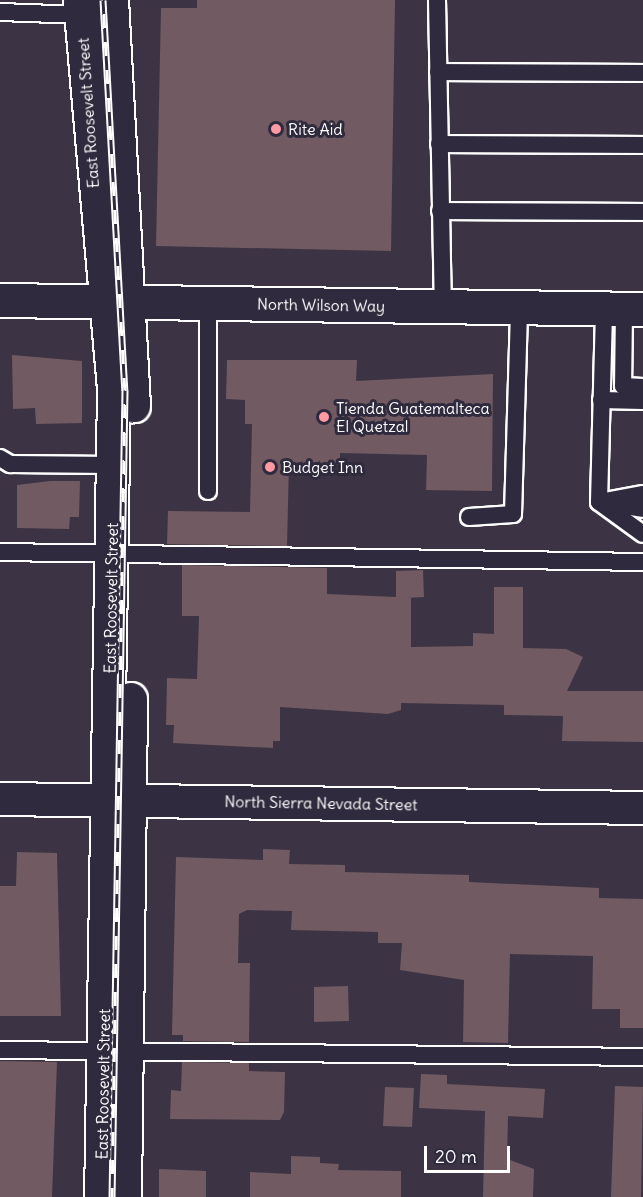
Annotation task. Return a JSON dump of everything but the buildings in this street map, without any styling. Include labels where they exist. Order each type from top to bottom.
[{"type":"main road","name":"North Wilson Way","points":[[0,300],[624,309]]},
{"type":"street","name":"East Roosevelt Street","points":[[101,1197],[115,1053],[119,802],[121,553],[112,0]]},
{"type":"street","name":"East Roosevelt Street","points":[[81,8],[117,301],[112,465],[121,553]]},
{"type":"street","name":"North Sierra Nevada Street","points":[[0,799],[643,808]]},
{"type":"street","name":"East Roosevelt Street","points":[[115,1053],[125,1197]]},
{"type":"lane","points":[[437,0],[443,306]]},
{"type":"lane","points":[[0,12],[81,8]]},
{"type":"lane","points":[[438,72],[643,73]]},
{"type":"lane","points":[[439,144],[643,145]]},
{"type":"lane","points":[[440,211],[643,212]]},
{"type":"lane","points":[[208,303],[208,491]]},
{"type":"lane","points":[[469,517],[513,514],[519,307]]},
{"type":"lane","points":[[624,309],[624,387],[643,387]]},
{"type":"lane","points":[[599,502],[601,400],[624,309]]},
{"type":"lane","points":[[601,400],[643,401]]},
{"type":"lane","points":[[0,458],[9,464],[112,465]]},
{"type":"lane","points":[[599,502],[643,494]]},
{"type":"lane","points":[[599,502],[643,509]]},
{"type":"lane","points":[[599,502],[643,534]]},
{"type":"lane","points":[[0,552],[643,562]]},
{"type":"lane","points":[[0,1050],[643,1057]]},
{"type":"railway","points":[[103,0],[125,390],[112,1197]]},
{"type":"place","name":"Rite Aid","points":[[276,129]]},
{"type":"place","name":"Tienda Guatemalteca El Quetzal","points":[[324,417]]},
{"type":"place","name":"Budget Inn","points":[[270,467]]}]
